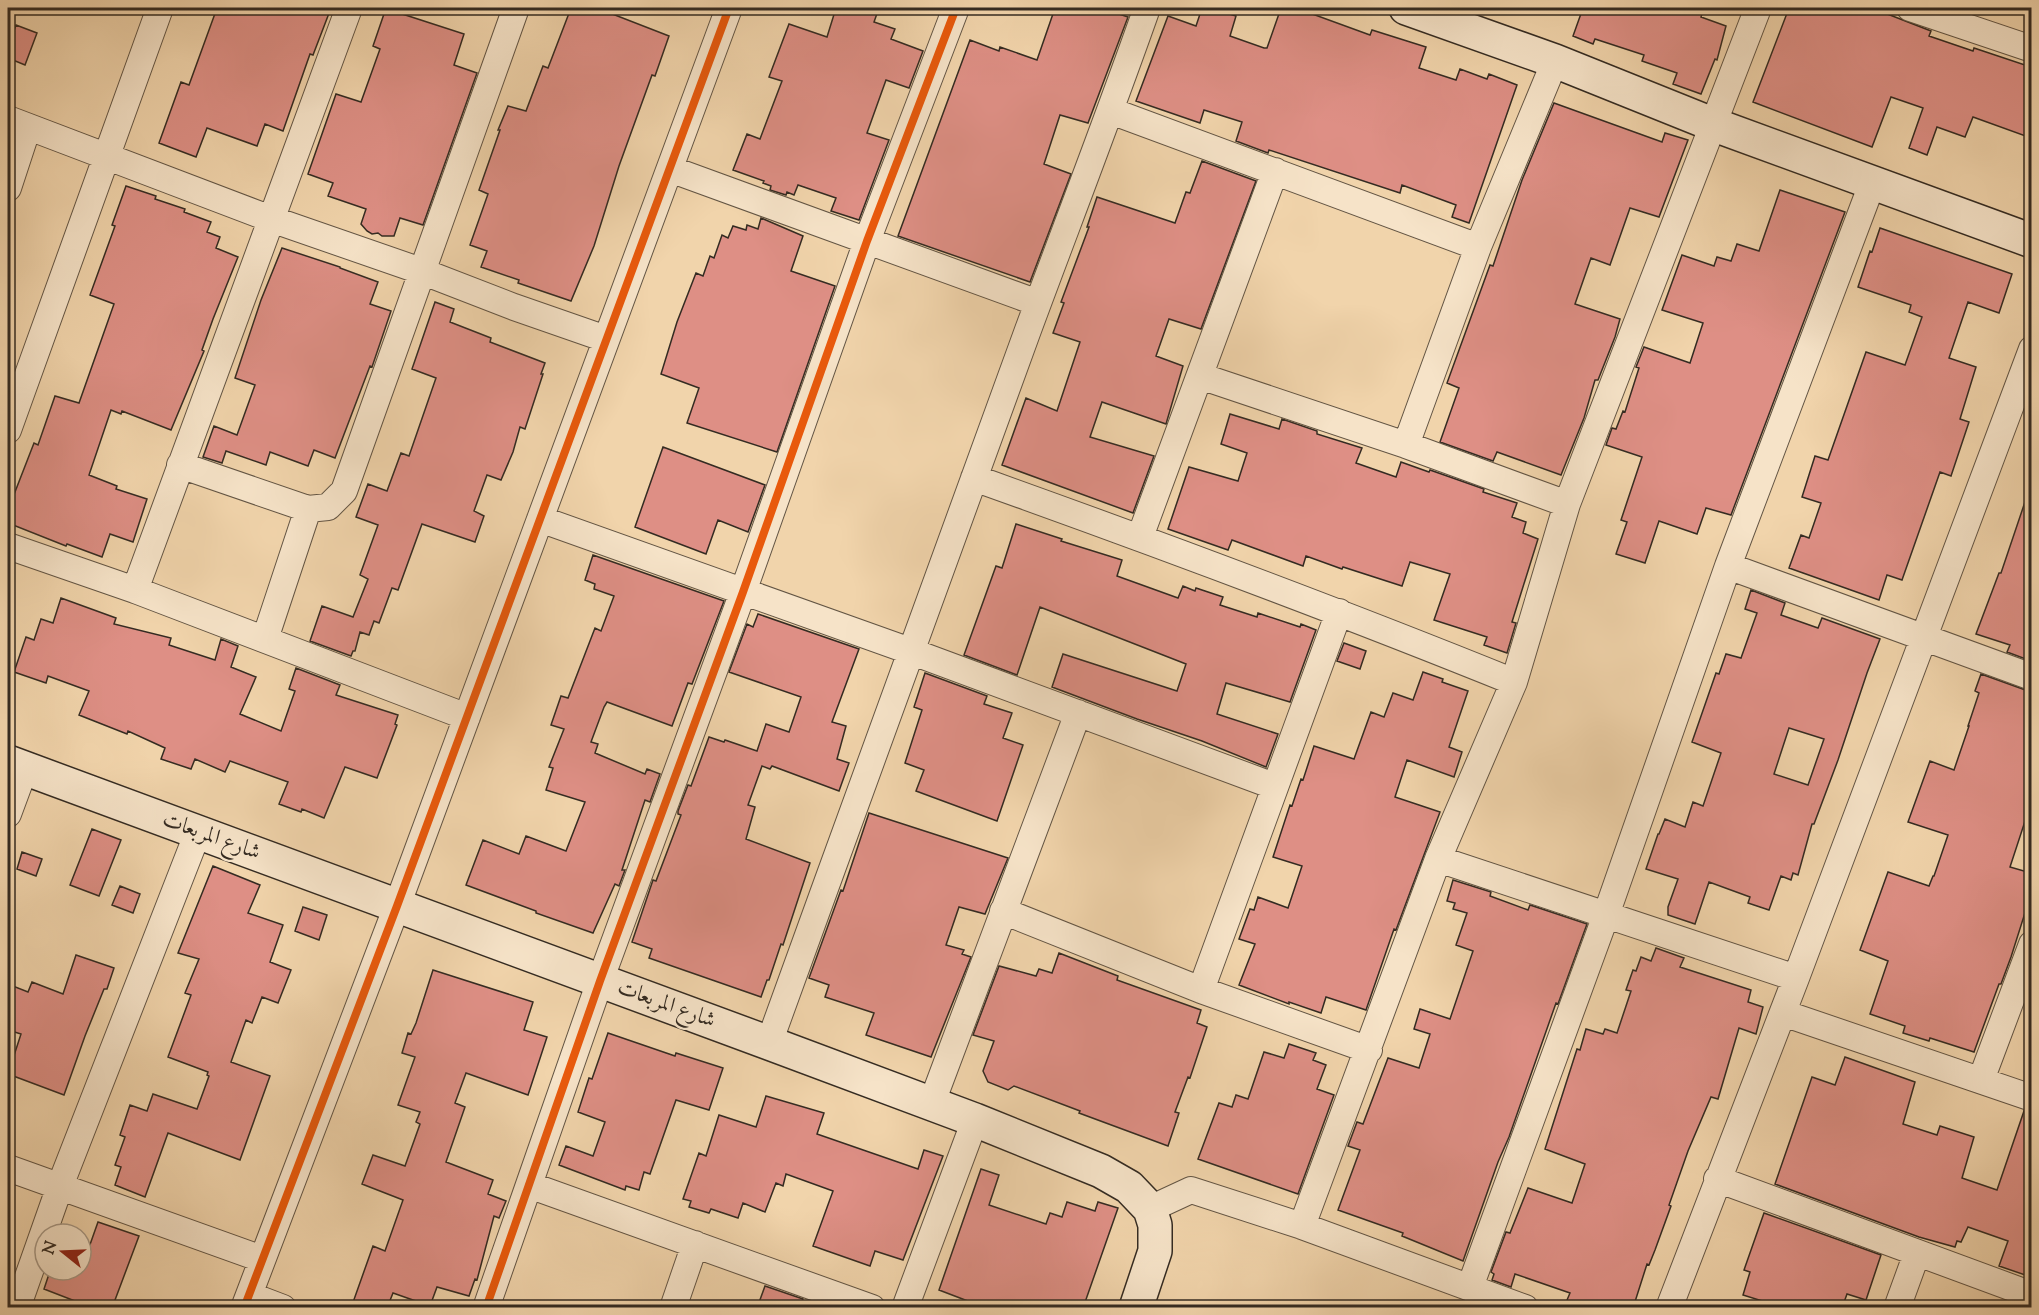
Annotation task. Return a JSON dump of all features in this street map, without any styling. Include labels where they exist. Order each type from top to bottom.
[{"type":"street","points":[[8,430],[160,8]]},
{"type":"street","points":[[135,590],[349,8]]},
{"type":"street","points":[[180,465],[308,509],[328,507],[344,491],[516,8]]},
{"type":"street","points":[[283,1308],[246,1301],[397,906],[729,8]]},
{"type":"street","points":[[486,1308],[600,981],[743,592],[867,242],[956,8]]},
{"type":"street","points":[[769,1042],[910,651],[1111,111],[1147,8]]},
{"type":"street","points":[[1406,8],[1555,61],[1712,124],[2031,241]]},
{"type":"street","points":[[1302,1226],[1438,859],[1514,682],[1567,504],[1758,8]]},
{"type":"street","points":[[1910,8],[2031,49]]},
{"type":"street","points":[[1406,445],[1478,247],[1555,61]]},
{"type":"street","points":[[1111,111],[1478,247]]},
{"type":"street","points":[[8,188],[18,123],[270,219],[421,271],[514,308],[606,339]]},
{"type":"street","points":[[670,169],[1038,303]]},
{"type":"street","points":[[1140,537],[1275,171]]},
{"type":"street","points":[[1470,1287],[1606,915],[1728,566],[1872,184]]},
{"type":"street","points":[[1669,1308],[1783,1013],[2031,349]]},
{"type":"street","points":[[1200,376],[1406,445],[1567,504]]},
{"type":"street","points":[[974,478],[1140,537],[1339,612],[1514,682]]},
{"type":"street","points":[[265,639],[308,509]]},
{"type":"street","points":[[540,519],[910,651],[1274,786]]},
{"type":"street","points":[[8,546],[135,590],[467,717]]},
{"type":"street","points":[[1728,566],[2031,677]]},
{"type":"street","points":[[1201,990],[1339,612]]},
{"type":"street","points":[[932,1105],[1078,713]]},
{"type":"street","points":[[8,814],[16,765]]},
{"type":"street","name":"شارع المربعات","points":[[16,765],[975,1120],[1101,1171],[1129,1186],[1150,1209]]},
{"type":"street","points":[[17,1308],[60,1186],[198,832]]},
{"type":"street","points":[[1438,859],[1796,978]]},
{"type":"street","points":[[1003,911],[1201,990],[1369,1050]]},
{"type":"street","points":[[1982,1080],[2031,944]]},
{"type":"street","points":[[1783,1013],[2031,1098]]},
{"type":"street","points":[[905,1308],[975,1120]]},
{"type":"street","points":[[8,1168],[262,1259]]},
{"type":"street","points":[[1717,1179],[2031,1295]]},
{"type":"street","points":[[529,1185],[872,1308]]},
{"type":"street","points":[[1136,1308],[1155,1251],[1155,1225],[1150,1209],[1191,1190],[1302,1226],[1525,1308]]},
{"type":"street","points":[[673,1308],[695,1244]]},
{"type":"street","points":[[1897,1308],[1917,1253]]},
{"type":"building","points":[[217,8],[331,8],[313,55],[310,54],[283,131],[265,124],[257,146],[207,128],[196,157],[159,143],[181,82],[189,85]]},
{"type":"building","points":[[571,8],[597,8],[669,36],[655,76],[652,75],[619,166],[594,246],[571,301],[518,283],[519,280],[481,267],[487,251],[470,245],[488,194],[479,190],[508,106],[526,111],[543,66],[548,68]]},
{"type":"building","points":[[836,8],[879,8],[874,22],[895,29],[891,39],[923,51],[909,88],[886,80],[867,133],[889,140],[859,220],[831,211],[836,198],[798,185],[794,195],[787,192],[786,195],[770,190],[771,186],[763,183],[764,181],[733,170],[747,134],[760,139],[782,81],[769,77],[789,24],[827,37]]},
{"type":"building","points":[[1055,8],[1101,8],[1128,17],[1088,123],[1060,115],[1044,164],[1071,174],[1030,282],[898,236],[970,40],[999,51],[1000,47],[1037,60]]},
{"type":"building","points":[[1202,8],[1210,8],[1236,16],[1230,36],[1264,48],[1267,48],[1281,8],[1296,8],[1370,35],[1372,30],[1426,47],[1419,68],[1456,80],[1460,69],[1487,79],[1489,74],[1517,85],[1469,223],[1452,217],[1456,205],[1402,185],[1400,193],[1236,141],[1242,122],[1204,110],[1200,123],[1136,101],[1168,16],[1196,26]]},
{"type":"building","points":[[1583,8],[1704,8],[1701,17],[1726,26],[1717,60],[1715,59],[1701,94],[1673,84],[1677,73],[1642,61],[1644,55],[1595,39],[1593,44],[1573,36]]},
{"type":"building","points":[[1789,8],[1872,8],[1931,31],[1929,36],[2031,67],[2031,138],[1973,117],[1965,137],[1937,127],[1927,155],[1909,148],[1923,108],[1891,97],[1872,147],[1753,102]]},
{"type":"building","points":[[385,11],[392,13],[393,11],[464,34],[454,65],[477,73],[423,225],[400,218],[394,236],[382,236],[367,231],[361,224],[366,209],[328,196],[333,183],[308,174],[336,94],[361,102],[380,49],[373,46]]},
{"type":"building","points":[[16,25],[37,33],[25,65],[8,58],[8,48]]},
{"type":"building","points":[[1554,103],[1662,142],[1665,133],[1688,140],[1659,217],[1630,208],[1610,265],[1591,258],[1575,304],[1620,319],[1598,380],[1595,380],[1584,418],[1561,475],[1497,452],[1493,461],[1440,442],[1459,388],[1447,383],[1490,265],[1493,266],[1522,180]]},
{"type":"building","points":[[1202,161],[1256,181],[1201,329],[1169,319],[1156,356],[1183,366],[1166,424],[1102,402],[1090,437],[1154,456],[1133,513],[1002,465],[1026,398],[1057,411],[1080,342],[1053,333],[1064,303],[1061,302],[1089,227],[1087,227],[1097,197],[1175,223],[1186,192],[1190,193]]},
{"type":"building","points":[[126,186],[156,196],[155,199],[185,209],[184,212],[211,222],[207,232],[220,237],[216,248],[238,257],[213,319],[202,350],[204,351],[171,430],[122,411],[121,414],[111,410],[89,475],[117,486],[116,489],[147,499],[133,542],[110,534],[102,557],[67,544],[66,546],[8,523],[8,510],[34,443],[38,445],[55,396],[79,403],[114,304],[90,295],[115,226],[112,225]]},
{"type":"building","points":[[1780,190],[1845,212],[1731,515],[1706,508],[1697,534],[1659,521],[1645,563],[1616,554],[1627,522],[1621,520],[1642,457],[1606,445],[1612,428],[1616,429],[1623,411],[1625,412],[1639,368],[1636,367],[1644,347],[1690,363],[1703,323],[1662,310],[1682,255],[1714,266],[1717,257],[1731,261],[1737,244],[1759,251]]},
{"type":"building","points":[[761,218],[803,236],[791,271],[835,286],[777,452],[687,423],[699,388],[661,374],[677,322],[696,273],[703,276],[710,256],[714,258],[722,235],[728,238],[733,226],[746,230],[747,225],[758,229]]},
{"type":"building","points":[[1880,228],[2012,274],[1999,313],[1968,302],[1949,358],[1976,367],[1960,419],[1969,422],[1951,476],[1940,472],[1902,580],[1887,575],[1879,600],[1789,568],[1801,535],[1809,538],[1821,503],[1802,497],[1815,456],[1828,460],[1866,352],[1905,365],[1922,317],[1909,312],[1911,305],[1858,287]]},
{"type":"building","points":[[282,248],[378,282],[370,304],[391,311],[372,367],[370,366],[335,458],[314,450],[308,466],[270,452],[266,465],[226,451],[222,463],[203,457],[214,426],[237,435],[255,385],[235,378],[261,300]]},
{"type":"building","points":[[435,302],[454,309],[450,322],[491,338],[490,342],[545,363],[541,374],[543,374],[525,429],[520,427],[513,452],[501,480],[487,475],[474,511],[484,516],[475,542],[422,524],[398,590],[392,588],[379,623],[374,621],[369,635],[360,632],[355,651],[351,656],[310,641],[322,606],[353,617],[368,579],[360,575],[378,525],[356,517],[368,484],[387,491],[401,453],[409,456],[436,378],[412,369]]},
{"type":"building","points":[[1230,414],[1279,429],[1282,419],[1317,431],[1317,434],[1362,448],[1356,463],[1396,477],[1401,462],[1484,489],[1483,492],[1517,503],[1512,517],[1526,522],[1523,533],[1538,539],[1512,622],[1516,623],[1507,653],[1484,645],[1487,637],[1434,620],[1450,574],[1410,562],[1402,586],[1306,556],[1303,566],[1232,540],[1228,550],[1168,529],[1189,467],[1238,481],[1247,453],[1221,444]]},
{"type":"building","points":[[663,447],[765,485],[748,532],[718,520],[706,554],[635,527]]},
{"type":"building","points":[[2029,490],[2031,491],[2031,661],[2007,652],[2010,645],[1976,634],[1999,573],[2001,573]]},
{"type":"building","points":[[1016,524],[1122,560],[1117,576],[1178,598],[1183,586],[1195,591],[1196,588],[1223,597],[1220,605],[1257,617],[1258,613],[1316,630],[1290,702],[1226,683],[1217,714],[1278,734],[1266,767],[1202,741],[1052,687],[1063,654],[1177,691],[1186,664],[1040,607],[1017,675],[964,655],[996,566],[1002,568]]},
{"type":"building","points":[[593,555],[724,601],[692,684],[688,683],[672,726],[607,702],[604,707],[591,742],[598,744],[595,753],[645,774],[647,769],[660,774],[650,802],[645,800],[619,886],[615,884],[593,933],[466,885],[483,840],[519,854],[526,836],[566,851],[585,802],[546,790],[553,768],[549,767],[564,729],[551,725],[561,696],[568,698],[595,628],[601,631],[614,596],[594,589],[595,584],[585,580]]},
{"type":"building","points":[[1751,590],[1785,603],[1781,615],[1818,628],[1822,618],[1880,639],[1838,760],[1814,824],[1812,824],[1798,875],[1793,873],[1791,880],[1781,876],[1769,910],[1748,903],[1750,897],[1709,882],[1695,924],[1668,915],[1668,907],[1678,879],[1646,869],[1665,819],[1685,827],[1693,802],[1703,806],[1721,753],[1692,742],[1716,673],[1719,674],[1726,654],[1741,658],[1757,613],[1745,609]],"holes":[[[1789,728],[1824,739],[1808,785],[1774,774]]]},
{"type":"building","points":[[61,598],[116,618],[114,624],[171,638],[169,645],[215,660],[221,639],[238,646],[231,667],[256,677],[240,714],[281,731],[295,691],[289,689],[296,668],[340,685],[336,695],[398,715],[395,724],[397,725],[377,778],[345,767],[324,818],[302,809],[301,812],[279,804],[288,782],[230,761],[225,772],[195,759],[191,769],[161,759],[165,748],[128,731],[127,734],[79,715],[89,691],[48,676],[46,683],[14,672],[26,637],[34,640],[41,619],[53,623]]},
{"type":"building","points":[[758,614],[859,649],[832,722],[846,726],[837,759],[849,763],[839,791],[772,766],[770,769],[762,766],[748,805],[755,807],[746,839],[810,863],[783,945],[781,944],[761,997],[649,958],[652,949],[632,942],[653,880],[656,881],[681,815],[678,811],[688,785],[691,786],[709,737],[757,751],[766,724],[789,732],[801,697],[729,672],[747,624],[753,627]]},
{"type":"building","points":[[1344,643],[1366,651],[1360,669],[1337,661]]},
{"type":"building","points":[[1423,672],[1443,679],[1442,682],[1468,691],[1449,747],[1462,752],[1454,777],[1407,760],[1395,797],[1440,812],[1396,930],[1394,929],[1366,1010],[1326,997],[1321,1013],[1289,1002],[1289,1004],[1239,985],[1255,944],[1239,939],[1250,909],[1254,910],[1258,897],[1288,908],[1302,866],[1273,857],[1290,805],[1292,806],[1301,779],[1303,780],[1314,746],[1354,759],[1371,712],[1384,717],[1393,693],[1413,700]]},
{"type":"building","points":[[925,673],[987,696],[984,704],[1012,713],[1003,738],[1023,745],[997,821],[916,791],[924,770],[905,763],[922,710],[914,707]]},
{"type":"building","points":[[1981,674],[2031,692],[2031,803],[2010,867],[2031,873],[2031,894],[2011,957],[1974,1052],[1930,1038],[1929,1041],[1903,1033],[1905,1026],[1870,1014],[1888,961],[1860,950],[1888,872],[1929,886],[1934,876],[1948,835],[1908,822],[1930,761],[1954,770],[1979,693],[1975,691]]},
{"type":"building","points":[[869,813],[1008,858],[985,914],[959,907],[946,945],[964,950],[962,954],[971,957],[931,1057],[866,1035],[874,1013],[825,997],[829,985],[809,978],[841,890],[843,891]]},
{"type":"building","points":[[92,829],[121,840],[99,896],[70,885]]},
{"type":"building","points":[[22,852],[42,859],[36,876],[17,869]]},
{"type":"building","points":[[213,866],[260,885],[248,913],[283,925],[270,962],[291,970],[278,1003],[262,997],[252,1023],[246,1020],[231,1062],[270,1076],[240,1160],[168,1133],[145,1197],[115,1185],[121,1167],[115,1165],[125,1137],[120,1135],[130,1105],[147,1111],[153,1094],[197,1109],[209,1076],[208,1072],[168,1057],[191,995],[185,993],[199,959],[178,953]]},
{"type":"building","points":[[1453,880],[1491,892],[1490,896],[1528,910],[1530,905],[1587,924],[1558,1004],[1556,1003],[1463,1261],[1402,1236],[1403,1233],[1338,1210],[1360,1150],[1348,1146],[1357,1122],[1363,1124],[1388,1058],[1419,1068],[1430,1034],[1414,1029],[1420,1009],[1450,1019],[1473,951],[1456,945],[1467,913],[1453,909],[1455,903],[1447,901]]},
{"type":"building","points":[[120,886],[140,894],[133,913],[112,905]]},
{"type":"building","points":[[303,907],[327,915],[319,940],[295,931]]},
{"type":"building","points":[[1656,948],[1684,958],[1680,967],[1751,990],[1748,1002],[1763,1007],[1756,1034],[1739,1028],[1718,1099],[1711,1097],[1688,1151],[1669,1205],[1671,1206],[1649,1265],[1647,1264],[1633,1308],[1586,1308],[1567,1300],[1570,1293],[1515,1274],[1511,1287],[1492,1280],[1494,1274],[1491,1272],[1506,1232],[1510,1233],[1528,1188],[1572,1203],[1585,1164],[1545,1149],[1577,1049],[1580,1050],[1586,1029],[1603,1034],[1605,1029],[1617,1033],[1631,991],[1626,990],[1633,970],[1636,971],[1641,957],[1651,961]]},
{"type":"building","points":[[1059,953],[1118,976],[1117,980],[1201,1010],[1197,1023],[1207,1027],[1190,1078],[1188,1077],[1175,1112],[1179,1113],[1168,1146],[1014,1086],[1008,1090],[988,1082],[983,1071],[994,1041],[973,1035],[999,966],[1036,976],[1039,969],[1052,973]]},
{"type":"building","points":[[76,955],[114,968],[85,1036],[64,1095],[8,1074],[21,1034],[8,1030],[8,984],[28,992],[32,982],[63,994]]},
{"type":"building","points":[[433,970],[533,1002],[524,1030],[547,1037],[528,1095],[466,1073],[455,1103],[465,1107],[446,1162],[493,1180],[488,1194],[506,1201],[499,1218],[494,1216],[477,1280],[475,1279],[469,1296],[437,1287],[430,1306],[393,1293],[387,1308],[351,1308],[373,1246],[385,1251],[403,1200],[362,1184],[373,1155],[405,1166],[420,1124],[416,1122],[420,1112],[398,1105],[415,1057],[402,1053],[408,1033],[411,1034],[416,1023]]},
{"type":"building","points":[[608,1033],[675,1056],[676,1053],[723,1068],[709,1110],[676,1100],[650,1174],[644,1172],[639,1190],[626,1186],[625,1190],[559,1165],[566,1146],[593,1156],[605,1122],[578,1112]]},
{"type":"building","points":[[1289,1044],[1316,1053],[1313,1060],[1326,1065],[1317,1089],[1334,1095],[1298,1194],[1198,1159],[1219,1103],[1232,1107],[1236,1095],[1248,1099],[1264,1052],[1284,1058]]},
{"type":"building","points":[[1845,1057],[1915,1082],[1903,1124],[1937,1135],[1940,1126],[1974,1137],[1962,1178],[1997,1190],[2024,1111],[2031,1113],[2031,1277],[1999,1266],[2008,1241],[1968,1227],[1961,1242],[1957,1241],[1955,1247],[1919,1237],[1775,1184],[1812,1077],[1835,1085]]},
{"type":"building","points":[[766,1096],[824,1113],[817,1134],[918,1169],[924,1150],[943,1156],[903,1260],[875,1251],[870,1266],[813,1246],[833,1191],[786,1174],[783,1186],[776,1183],[765,1212],[743,1203],[738,1218],[711,1209],[709,1213],[689,1207],[691,1201],[683,1199],[699,1153],[706,1156],[719,1115],[756,1127]]},
{"type":"building","points":[[981,1169],[999,1175],[989,1205],[1046,1224],[1050,1213],[1062,1217],[1067,1202],[1095,1211],[1098,1202],[1118,1208],[1083,1308],[971,1308],[973,1303],[939,1290]]},
{"type":"building","points":[[1764,1213],[1881,1255],[1866,1300],[1847,1294],[1842,1308],[1785,1308],[1743,1295],[1750,1272],[1744,1270]]},
{"type":"building","points":[[98,1222],[139,1236],[112,1308],[93,1308],[44,1289],[46,1282],[93,1282],[93,1236]]},
{"type":"building","points":[[765,1286],[803,1299],[800,1308],[757,1308]]},
{"type":"cycle path","points":[[244,1308],[397,906],[729,8]]},
{"type":"cycle path","points":[[486,1308],[600,981],[743,592],[867,241],[956,8]]}]
